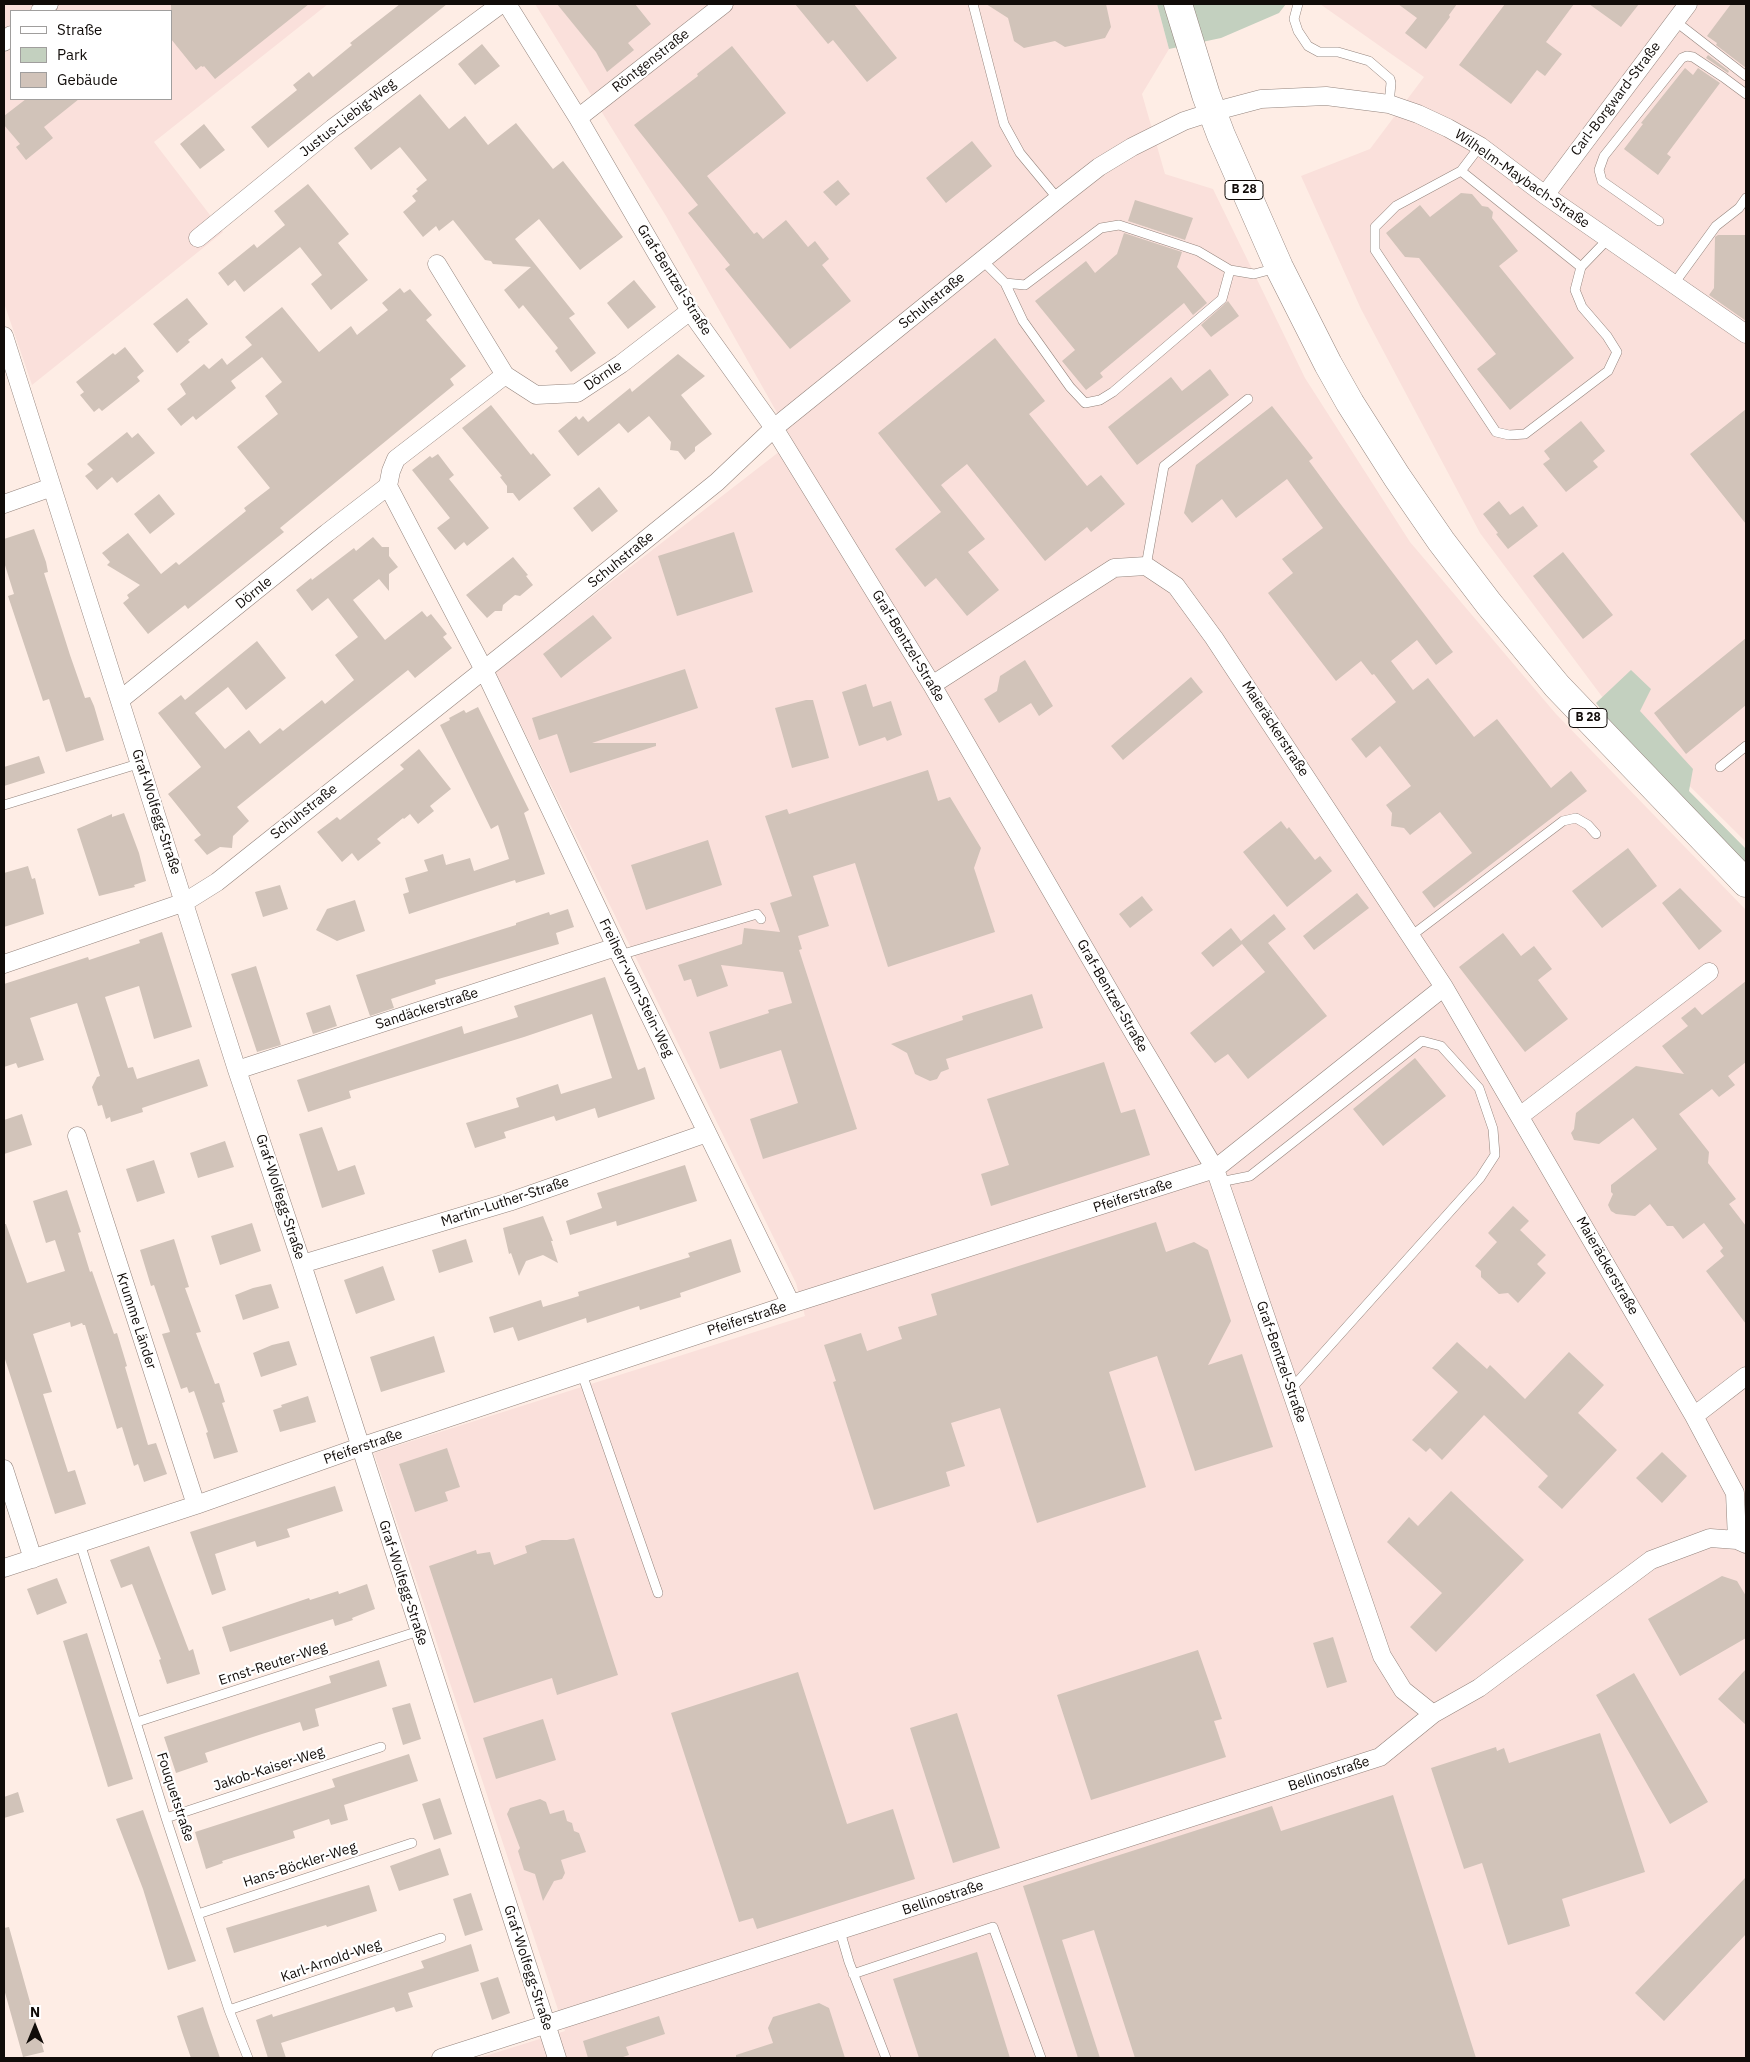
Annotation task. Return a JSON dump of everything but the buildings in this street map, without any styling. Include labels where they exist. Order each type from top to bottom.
[{"type":"main road","name":"B 28","points":[[1178,4],[1212,112],[1240,182],[1279,267],[1310,330],[1350,403],[1397,478],[1441,541],[1514,635],[1557,686],[1746,883]]},
{"type":"street","name":"Justus-Liebig-Weg","points":[[198,238],[333,128],[501,4]]},
{"type":"street","name":"Graf-Bentzel-Straße","points":[[507,4],[578,118],[690,312],[774,428],[932,685],[1218,1176],[1382,1656],[1403,1690],[1433,1714]]},
{"type":"street","name":"Röntgenstraße","points":[[578,118],[724,4]]},
{"type":"street","name":"Carl-Borgward-Straße","points":[[1545,194],[1688,4]]},
{"type":"street","name":"Wilhelm-Maybach-Straße","points":[[1212,112],[1261,99],[1326,96],[1389,104],[1448,128],[1480,146],[1673,285],[1746,334]]},
{"type":"street","name":"Schuhstraße","points":[[4,964],[185,902],[217,882],[717,482],[774,428],[1099,167],[1132,147],[1184,122],[1212,112]]},
{"type":"street","name":"Dörnle","points":[[437,264],[505,375],[536,395],[577,393],[622,364],[690,312]]},
{"type":"street","name":"Graf-Wolfegg-Straße","points":[[4,336],[418,1631],[557,2058]]},
{"type":"street","points":[[484,670],[388,486],[396,460],[505,375]]},
{"type":"street","name":"Dörnle","points":[[120,700],[388,486]]},
{"type":"street","points":[[4,504],[52,487]]},
{"type":"street","points":[[932,685],[1114,568],[1146,566]]},
{"type":"street","name":"Maieräckerstraße","points":[[1146,566],[1176,586],[1214,638],[1444,987],[1694,1416],[1735,1493],[1742,1542]]},
{"type":"street","name":"Freiherr-vom-Stein-Weg","points":[[484,670],[618,951],[791,1304]]},
{"type":"street","name":"Sandäckerstraße","points":[[238,1070],[618,951]]},
{"type":"street","points":[[1520,1116],[1709,972]]},
{"type":"street","name":"Pfeiferstraße","points":[[4,1568],[791,1304],[1218,1176],[1444,987]]},
{"type":"street","name":"Martin-Luther-Straße","points":[[302,1264],[509,1202],[707,1133]]},
{"type":"street","name":"Krumme Länder","points":[[77,1136],[196,1505]]},
{"type":"street","points":[[1694,1416],[1746,1376]]},
{"type":"street","points":[[4,1469],[33,1559]]},
{"type":"street","points":[[1433,1714],[1479,1688],[1651,1560],[1710,1538],[1742,1542]]},
{"type":"street","name":"Bellinostraße","points":[[441,2058],[1380,1758],[1433,1714]]},
{"type":"lane","points":[[973,4],[1004,124],[1020,153],[1058,199]]},
{"type":"lane","points":[[1298,4],[1294,19],[1298,31],[1308,46],[1319,52],[1338,52],[1369,61],[1390,79],[1389,104]]},
{"type":"lane","points":[[1675,21],[1737,63],[1746,76]]},
{"type":"lane","points":[[1659,221],[1602,182],[1599,170],[1604,156],[1682,58],[1687,56],[1693,57],[1746,94]]},
{"type":"lane","points":[[1480,146],[1461,171],[1396,206],[1375,227],[1375,250],[1496,432],[1509,435],[1525,434],[1608,371],[1617,352],[1607,336],[1582,307],[1575,290],[1582,267],[1608,239]]},
{"type":"lane","points":[[1461,171],[1582,267]]},
{"type":"lane","points":[[1673,285],[1716,226],[1739,208],[1746,198]]},
{"type":"lane","points":[[1005,283],[1025,285],[1101,228],[1119,225],[1198,251],[1230,270],[1254,274],[1279,267]]},
{"type":"lane","points":[[982,260],[1005,283],[1022,321],[1070,387],[1085,403],[1100,400],[1113,392],[1222,299],[1230,270]]},
{"type":"lane","points":[[1146,566],[1164,466],[1248,399]]},
{"type":"lane","points":[[1720,768],[1746,746]]},
{"type":"lane","points":[[4,805],[140,763]]},
{"type":"lane","points":[[1411,936],[1563,821],[1576,818],[1588,825],[1596,834]]},
{"type":"lane","points":[[618,951],[757,914],[761,919]]},
{"type":"lane","points":[[1218,1176],[1250,1176],[1422,1041],[1441,1046],[1454,1058],[1479,1088],[1493,1129],[1495,1154],[1480,1178],[1290,1389]]},
{"type":"lane","points":[[582,1374],[658,1593]]},
{"type":"lane","name":"Fouquetstraße","points":[[80,1543],[166,1818],[229,2010],[248,2058]]},
{"type":"lane","name":"Ernst-Reuter-Weg","points":[[136,1722],[418,1631]]},
{"type":"lane","name":"Jakob-Kaiser-Weg","points":[[166,1818],[382,1747]]},
{"type":"lane","name":"Hans-Böckler-Weg","points":[[198,1914],[412,1843]]},
{"type":"lane","points":[[854,1974],[993,1927],[1040,2058]]},
{"type":"lane","points":[[840,1931],[886,2058]]},
{"type":"lane","name":"Karl-Arnold-Weg","points":[[229,2010],[441,1938]]},
{"type":"shaded area","points":[[4,4],[328,4],[154,142],[223,232],[32,385],[4,303]]},
{"type":"shaded area","points":[[535,4],[1157,4],[1169,49],[1142,94],[1165,174],[1213,189],[1305,378],[1410,542],[1556,714],[1746,910],[1746,2058],[479,2058],[565,2031],[374,1453],[805,1316],[796,1283],[495,672],[793,441],[666,216]]},
{"type":"shaded area","points":[[1320,4],[1746,4],[1746,842],[1609,706],[1480,533],[1361,309],[1301,176],[1370,149],[1424,77]]},
{"type":"green space","points":[[1157,4],[1286,4],[1279,13],[1221,38],[1169,49]]},
{"type":"green space","points":[[1631,670],[1651,689],[1640,711],[1693,769],[1689,791],[1746,849],[1746,870],[1609,720],[1596,703]]}]
